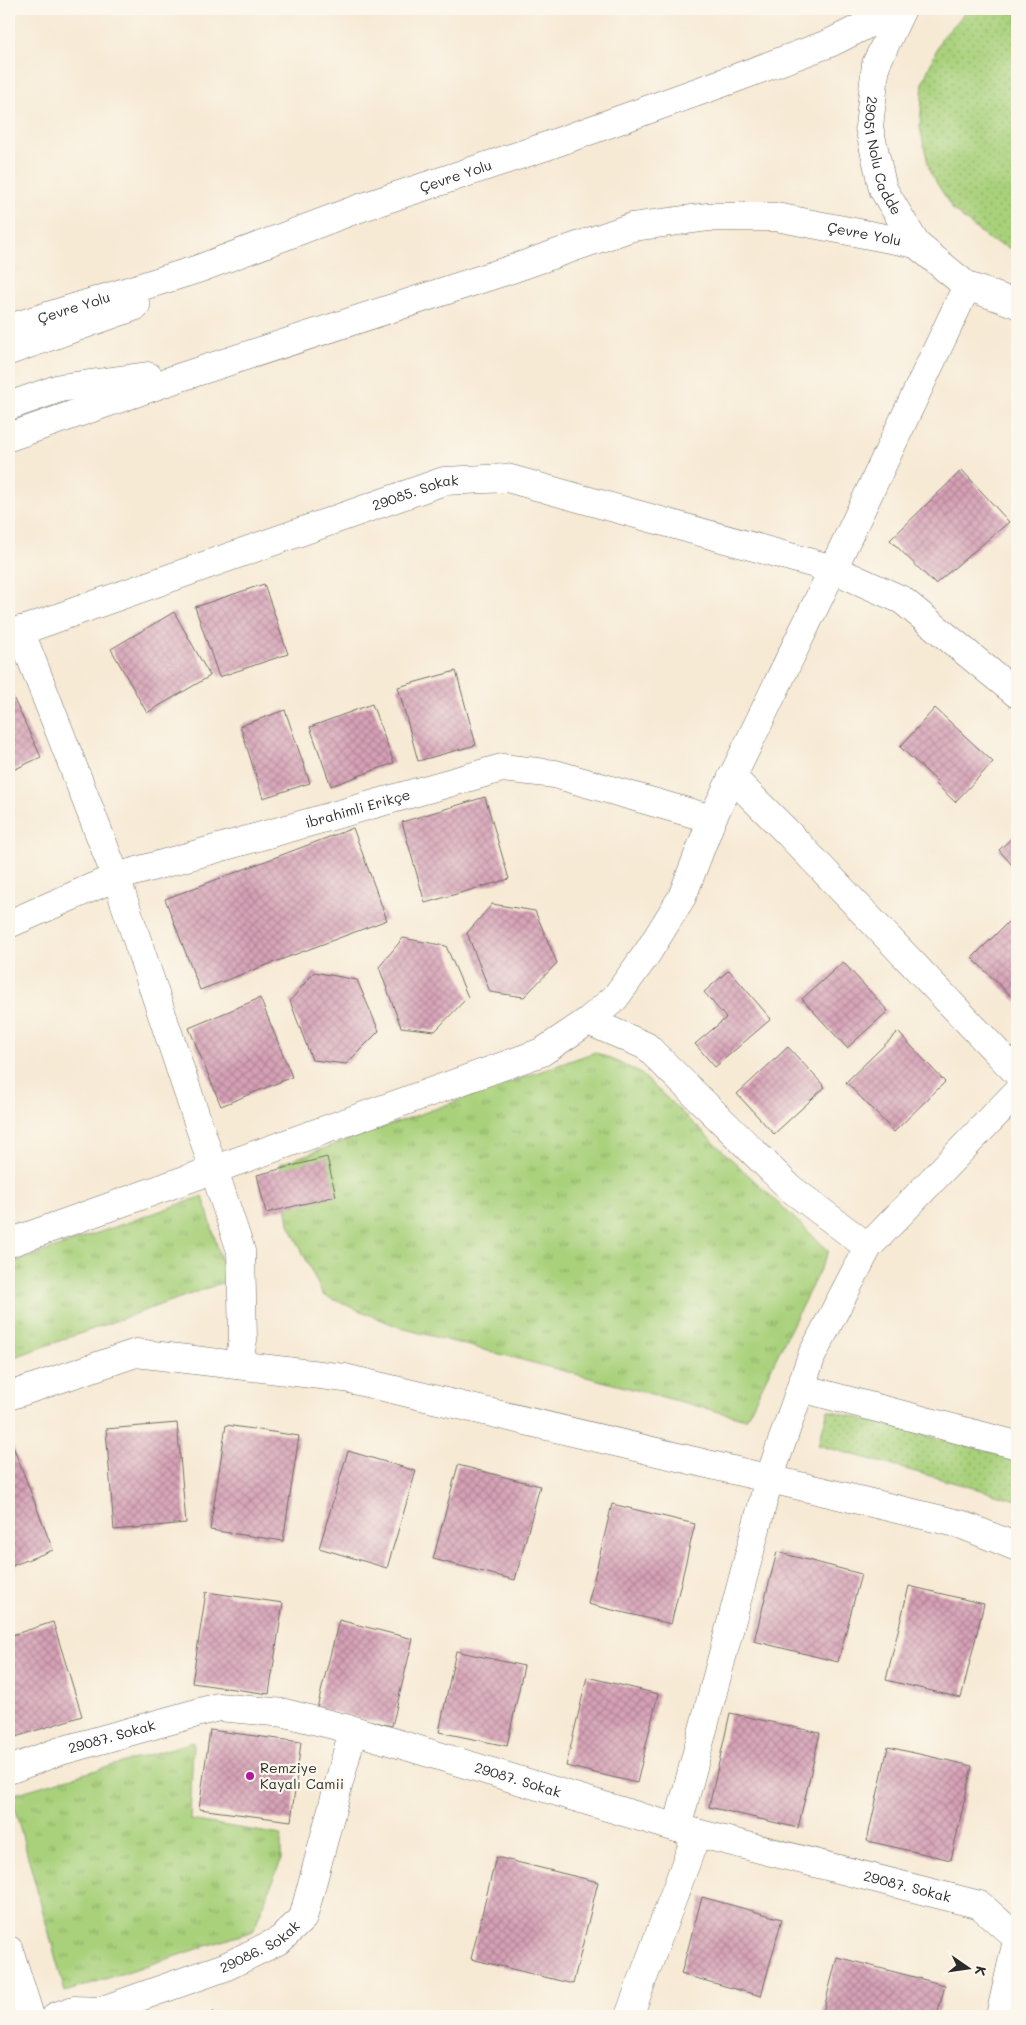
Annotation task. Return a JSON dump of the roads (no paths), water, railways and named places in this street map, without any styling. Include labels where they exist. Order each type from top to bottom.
[{"type":"street","name":"Çevre Yolu","points":[[9,328],[198,269],[357,209],[544,147],[830,43],[898,9]]},
{"type":"street","name":"29051 Nolu Cadde","points":[[902,9],[876,64],[869,127],[883,189],[916,244],[967,286],[1017,304]]},
{"type":"street","points":[[9,351],[142,304],[357,209]]},
{"type":"street","name":"Çevre Yolu","points":[[9,437],[208,368],[509,270],[632,227],[708,217],[776,217],[916,244]]},
{"type":"street","points":[[9,1243],[542,1052],[588,1021],[615,998],[648,952],[682,897],[712,819],[834,569],[967,286]]},
{"type":"street","points":[[9,406],[60,388],[208,368]]},
{"type":"street","name":"29085. Sokak","points":[[14,633],[444,481],[507,478],[834,569],[902,600],[1017,694]]},
{"type":"street","points":[[14,633],[116,877],[241,1250],[244,1340],[238,1365]]},
{"type":"street","name":"ibrahimli Erikçe","points":[[9,924],[116,877],[502,768],[555,774],[712,819]]},
{"type":"street","points":[[732,777],[789,834],[1017,1073]]},
{"type":"street","points":[[588,1021],[646,1046],[790,1188],[868,1247]]},
{"type":"street","points":[[629,2016],[687,1830],[769,1479],[812,1355],[868,1247],[1017,1092]]},
{"type":"street","points":[[9,1396],[136,1353],[345,1378],[960,1524],[1017,1547]]},
{"type":"street","points":[[801,1388],[1017,1445]]},
{"type":"street","name":"29087. Sokak","points":[[9,1770],[57,1752],[218,1707],[285,1713],[353,1730],[687,1830],[980,1906],[1017,1939]]},
{"type":"street","name":"29086. Sokak","points":[[56,2016],[74,2010],[101,2013],[225,1968],[280,1940],[303,1918],[353,1730]]},
{"type":"street","points":[[1000,2016],[1017,1939]]},
{"type":"street","points":[[9,1950],[30,2016]]},
{"type":"place","name":"Remziye Kayalı Camii","points":[[250,1776]]}]
